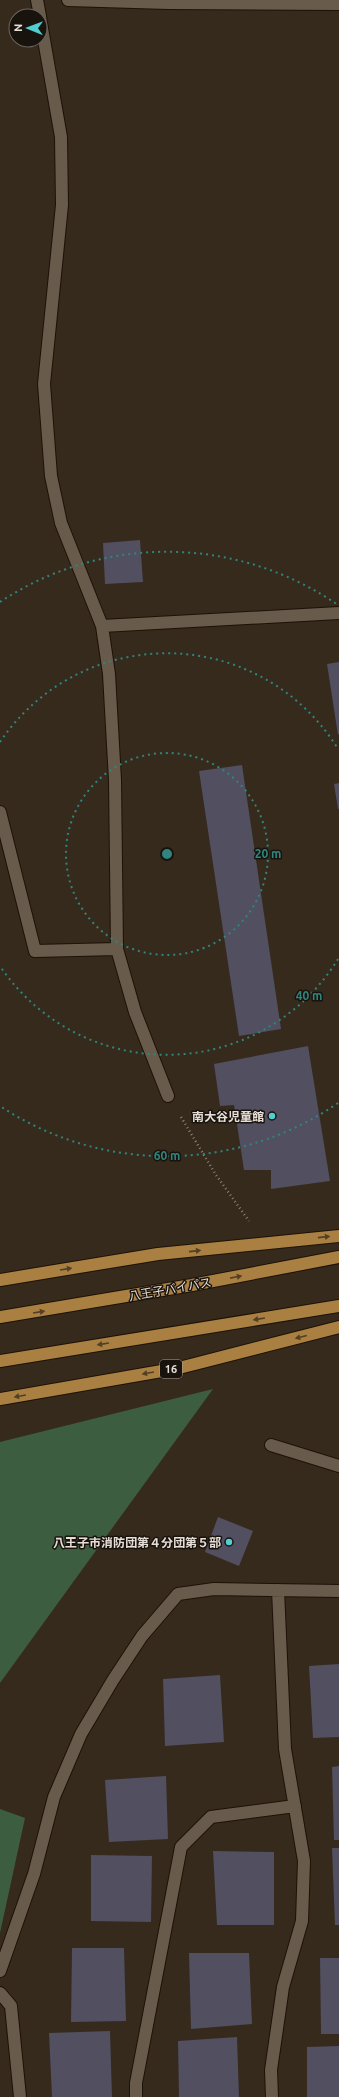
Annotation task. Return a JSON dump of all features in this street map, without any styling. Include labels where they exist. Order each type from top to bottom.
[{"type":"highway","points":[[0,1280],[158,1254],[339,1236]]},
{"type":"highway","name":"八王子バイパス","points":[[0,1317],[192,1285],[339,1257]]},
{"type":"highway","points":[[0,1361],[339,1306]]},
{"type":"highway","name":"16","points":[[0,1399],[179,1368],[339,1327]]},
{"type":"street","points":[[68,0],[339,4]]},
{"type":"street","points":[[46,48],[61,136],[62,205],[44,384],[51,476],[61,523],[102,626],[110,674],[115,780],[117,949],[135,1012],[168,1096]]},
{"type":"street","points":[[102,626],[339,613]]},
{"type":"street","points":[[0,812],[35,951],[117,949]]},
{"type":"street","points":[[271,1445],[339,1466]]},
{"type":"street","points":[[0,1971],[34,1874],[54,1797],[81,1734],[113,1680],[142,1636],[178,1594],[214,1589],[339,1591]]},
{"type":"street","points":[[272,2097],[271,2070],[283,1987],[302,1921],[304,1861],[285,1749],[278,1590]]},
{"type":"street","points":[[136,2097],[136,2083],[181,1847],[211,1817],[295,1806]]},
{"type":"street","points":[[0,1993],[11,2006],[20,2097]]},
{"type":"path","points":[[168,1096],[216,1175],[249,1221]]},
{"type":"green space","points":[[213,1389],[0,1683],[0,1442]]},
{"type":"green space","points":[[0,1809],[25,1818],[0,1933]]},
{"type":"building","points":[[140,540],[143,582],[105,584],[103,543]]},
{"type":"building","points":[[339,662],[339,734],[338,735],[327,664]]},
{"type":"building","points":[[242,765],[281,1029],[239,1036],[199,771]]},
{"type":"building","points":[[339,783],[339,809],[338,809],[334,784]]},
{"type":"building","points":[[308,1046],[330,1181],[271,1189],[271,1170],[244,1170],[234,1105],[220,1106],[214,1064]]},
{"type":"building","name":"八王子市消防団第４分団第５部","points":[[218,1517],[253,1531],[239,1566],[205,1552]]},
{"type":"building","points":[[339,1664],[339,1737],[313,1738],[309,1666]]},
{"type":"building","points":[[220,1675],[224,1742],[165,1746],[163,1679]]},
{"type":"building","points":[[339,1766],[339,1840],[334,1840],[332,1767]]},
{"type":"building","points":[[166,1776],[168,1839],[109,1842],[105,1780]]},
{"type":"building","points":[[332,1848],[339,1848],[339,1925],[335,1925]]},
{"type":"building","points":[[213,1851],[274,1852],[274,1925],[217,1925]]},
{"type":"building","points":[[91,1855],[152,1856],[151,1922],[91,1921]]},
{"type":"building","points":[[72,1948],[124,1948],[126,2021],[71,2022]]},
{"type":"building","points":[[189,1953],[249,1953],[252,2024],[191,2029]]},
{"type":"building","points":[[320,1958],[339,1958],[339,2034],[321,2034]]},
{"type":"building","points":[[110,2031],[112,2097],[52,2097],[49,2033]]},
{"type":"building","points":[[237,2037],[239,2097],[179,2097],[178,2041]]},
{"type":"building","points":[[339,2046],[339,2097],[307,2097],[307,2047]]},
{"type":"place","name":"南大谷児童館","points":[[272,1116]]},
{"type":"place","name":"八王子市消防団第４分団第５部","points":[[229,1542]]}]
